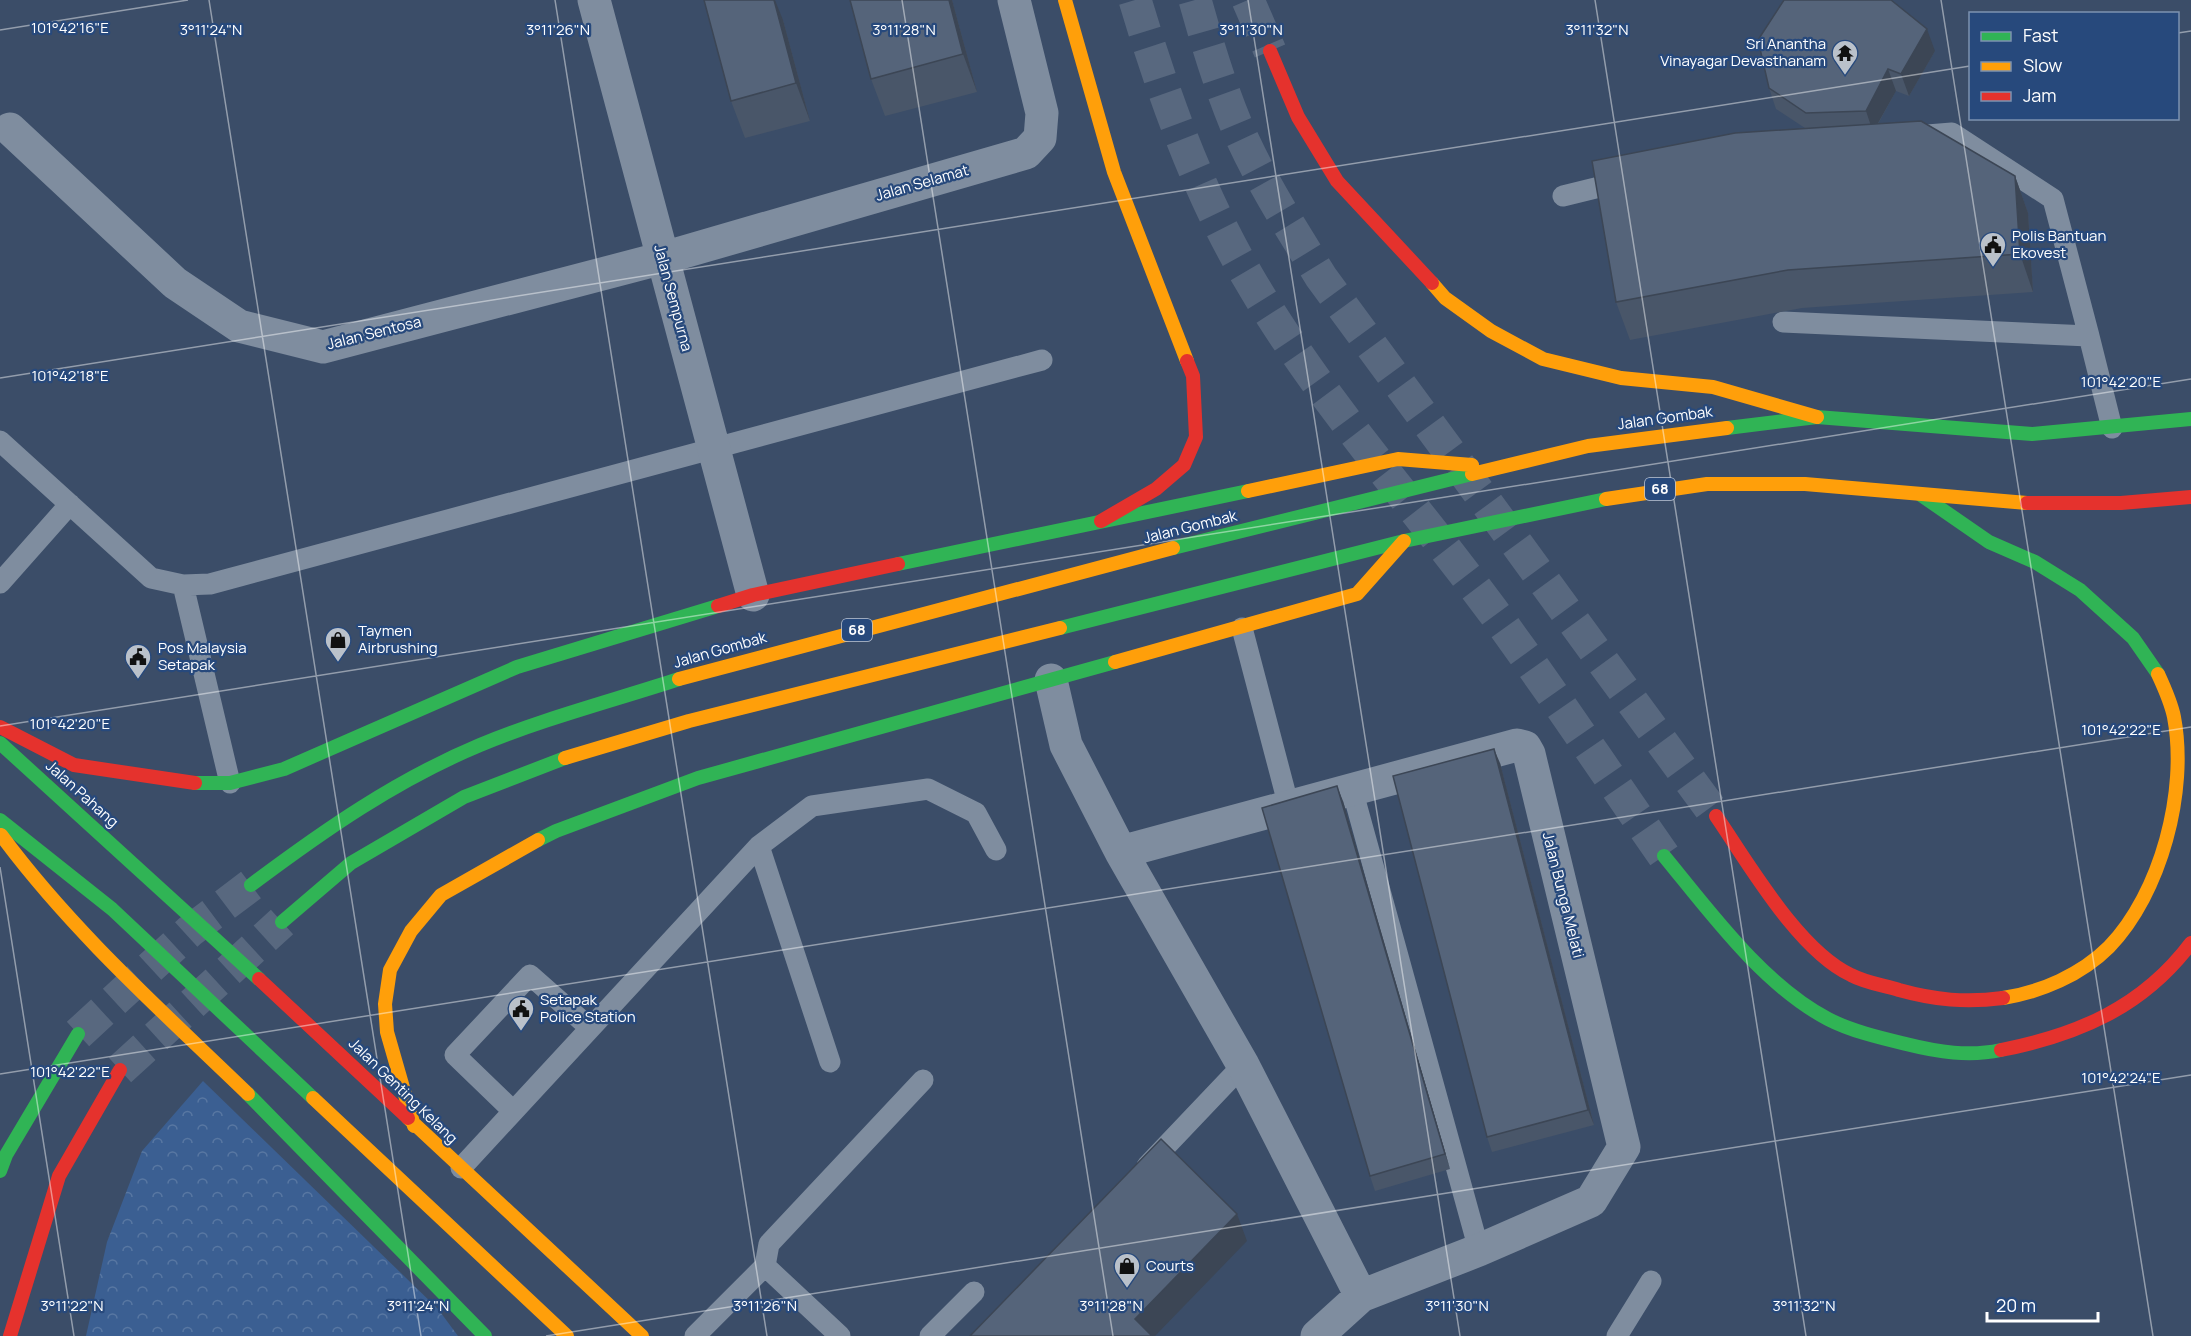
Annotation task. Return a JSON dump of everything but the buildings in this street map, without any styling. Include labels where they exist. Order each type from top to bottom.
[{"type":"main road","points":[[1065,0],[1114,172],[1193,376],[1196,437],[1184,465],[1156,489],[1101,521]]},
{"type":"main road","points":[[1270,51],[1298,117],[1337,181],[1444,298],[1491,331],[1543,359],[1621,378],[1713,387],[1817,417]]},
{"type":"main road","name":"Jalan Gombak","points":[[251,885],[324,830],[391,789],[480,745],[679,678],[1074,572],[1588,446],[1817,417],[2032,434],[2191,419]]},
{"type":"main road","points":[[0,727],[74,765],[181,783],[230,783],[284,769],[517,667],[753,595],[952,555],[1101,521],[1398,459],[1501,467]]},
{"type":"main road","name":"68","points":[[282,922],[351,863],[464,796],[586,750],[688,721],[1404,541],[1637,492],[1707,484],[1805,484],[2021,504],[2121,503],[2191,497]]},
{"type":"main road","points":[[1921,495],[1999,548],[2032,560],[2062,576],[2123,627],[2148,654],[2183,739],[2189,767],[2190,787]]},
{"type":"main road","points":[[414,1126],[387,1032],[386,1004],[390,970],[411,931],[441,895],[556,831],[698,778],[1357,594],[1404,541]]},
{"type":"main road","name":"Jalan Pahang","points":[[0,742],[143,869]]},
{"type":"main road","points":[[1716,816],[1807,943],[1846,973],[1930,998],[1972,1003],[2022,996],[2066,983],[2102,963],[2130,939],[2158,902]]},
{"type":"main road","points":[[0,820],[112,909],[567,1336]]},
{"type":"main road","points":[[0,834],[37,884],[94,945],[274,1121],[485,1336]]},
{"type":"main road","points":[[1664,856],[1713,917],[1770,978],[1825,1018],[1892,1042],[1975,1054],[2028,1044],[2130,1003],[2176,964],[2191,943]]},
{"type":"main road","name":"Jalan Genting Kelang","points":[[143,869],[414,1126],[642,1336]]},
{"type":"main road","points":[[0,1171],[6,1155],[78,1034]]},
{"type":"main road","points":[[10,1336],[59,1176],[120,1070]]},
{"type":"street","name":"Jalan Sempurna","points":[[594,0],[753,595]]},
{"type":"street","name":"Jalan Selamat","points":[[663,258],[1026,153],[1040,138],[1042,113],[1014,0]]},
{"type":"street","name":"Jalan Sentosa","points":[[10,129],[175,283],[239,326],[323,347],[663,258]]},
{"type":"street","points":[[1051,680],[1066,745],[1122,852],[1243,1065],[1361,1296]]},
{"type":"street","name":"Jalan Bunga Melati","points":[[1122,852],[1517,745],[1525,747],[1529,754],[1624,1147],[1591,1201],[1479,1250],[1361,1296],[1317,1336]]},
{"type":"lane","points":[[1893,138],[1952,133],[2053,199],[2112,428]]},
{"type":"lane","points":[[1563,196],[1641,177]]},
{"type":"lane","points":[[1783,322],[2089,336]]},
{"type":"lane","points":[[0,441],[151,578],[183,585],[210,584],[1042,360]]},
{"type":"lane","points":[[0,583],[70,504]]},
{"type":"lane","points":[[183,585],[230,783]]},
{"type":"lane","points":[[1242,627],[1289,807]]},
{"type":"lane","points":[[461,1168],[759,846],[812,806],[928,789],[976,813],[996,850]]},
{"type":"lane","points":[[1352,789],[1479,1250]]},
{"type":"lane","points":[[759,846],[830,1062]]},
{"type":"lane","points":[[513,1112],[455,1055],[531,975],[590,1028]]},
{"type":"lane","points":[[1130,1183],[1243,1065]]},
{"type":"lane","points":[[695,1336],[765,1266],[769,1244],[923,1080]]},
{"type":"lane","points":[[765,1266],[840,1336]]},
{"type":"lane","points":[[1617,1336],[1651,1281]]},
{"type":"lane","points":[[930,1336],[974,1292]]},
{"type":"green space","points":[[203,1081],[438,1309],[458,1336],[86,1336],[107,1242],[142,1151]]},
{"type":"tunnel","points":[[1135,0],[1183,142],[1213,211],[1248,277],[1303,363],[1514,640],[1664,856]]},
{"type":"tunnel","points":[[1195,0],[1225,96],[1246,147],[1287,222],[1321,277],[1716,816]]},
{"type":"tunnel","points":[[1248,0],[1270,51]]},
{"type":"tunnel","points":[[78,1034],[190,931],[251,885]]},
{"type":"tunnel","points":[[120,1070],[282,922]]},
{"type":"traffic: fast","points":[[1727,428],[1817,417],[2032,434],[2191,419]]},
{"type":"traffic: fast","points":[[1173,548],[1472,474]]},
{"type":"traffic: fast","points":[[898,564],[1248,491]]},
{"type":"traffic: fast","points":[[1921,495],[1989,542],[2035,562],[2080,590],[2133,638],[2158,674]]},
{"type":"traffic: fast","points":[[1060,628],[1404,541],[1606,499]]},
{"type":"traffic: fast","points":[[195,783],[230,783],[284,769],[517,667],[718,606]]},
{"type":"traffic: fast","points":[[538,840],[556,831],[698,778],[1115,662]]},
{"type":"traffic: fast","points":[[251,885],[305,845],[361,808],[449,759],[528,727],[679,679]]},
{"type":"traffic: fast","points":[[0,743],[259,979]]},
{"type":"traffic: fast","points":[[282,922],[351,863],[464,797],[565,758]]},
{"type":"traffic: fast","points":[[0,820],[112,909],[313,1098]]},
{"type":"traffic: fast","points":[[1664,856],[1719,923],[1760,967],[1804,1005],[1828,1019],[1866,1034],[1930,1049],[1954,1053],[2001,1050]]},
{"type":"traffic: fast","points":[[0,1171],[6,1155],[78,1034]]},
{"type":"traffic: fast","points":[[248,1094],[485,1336]]},
{"type":"traffic: slow","points":[[1065,0],[1114,172],[1187,361]]},
{"type":"traffic: slow","points":[[1432,283],[1445,298],[1491,331],[1543,359],[1621,378],[1713,387],[1817,417]]},
{"type":"traffic: slow","points":[[1472,474],[1588,446],[1727,428]]},
{"type":"traffic: slow","points":[[1248,491],[1398,459],[1472,465]]},
{"type":"traffic: slow","points":[[1606,499],[1707,484],[1805,484],[2027,503]]},
{"type":"traffic: slow","points":[[1115,662],[1357,594],[1404,541]]},
{"type":"traffic: slow","points":[[679,679],[1173,548]]},
{"type":"traffic: slow","points":[[565,758],[689,721],[1060,628]]},
{"type":"traffic: slow","points":[[2003,998],[2046,987],[2086,966],[2109,947],[2127,925],[2143,899],[2166,840],[2177,777],[2174,717],[2158,674]]},
{"type":"traffic: slow","points":[[1,835],[28,870],[88,937],[248,1094]]},
{"type":"traffic: slow","points":[[414,1126],[387,1032],[385,1004],[390,970],[411,931],[441,895],[538,840]]},
{"type":"traffic: slow","points":[[313,1098],[567,1336]]},
{"type":"traffic: slow","points":[[408,1118],[642,1336]]},
{"type":"traffic: jam","points":[[1270,51],[1298,117],[1337,181],[1432,283]]},
{"type":"traffic: jam","points":[[1101,521],[1156,489],[1184,465],[1196,437],[1193,376],[1187,361]]},
{"type":"traffic: jam","points":[[2027,503],[2121,503],[2191,497]]},
{"type":"traffic: jam","points":[[718,606],[753,595],[898,564]]},
{"type":"traffic: jam","points":[[0,727],[74,765],[195,783]]},
{"type":"traffic: jam","points":[[1716,816],[1776,904],[1812,946],[1831,963],[1863,980],[1925,996],[1951,1000],[2003,998]]},
{"type":"traffic: jam","points":[[2001,1050],[2056,1036],[2107,1015],[2152,985],[2191,943]]},
{"type":"traffic: jam","points":[[259,979],[408,1118]]},
{"type":"traffic: jam","points":[[10,1336],[59,1176],[120,1070]]},
{"type":"place","name":"Sri Anantha Vinayagar Devasthanam","points":[[1845,76]]},
{"type":"place","name":"Polis Bantuan Ekovest","points":[[1993,268]]},
{"type":"place","name":"Taymen Airbrushing","points":[[338,663]]},
{"type":"place","name":"Pos Malaysia Setapak","points":[[138,680]]},
{"type":"place","name":"Setapak Police Station","points":[[521,1032]]},
{"type":"place","name":"Courts","points":[[1127,1289]]}]
